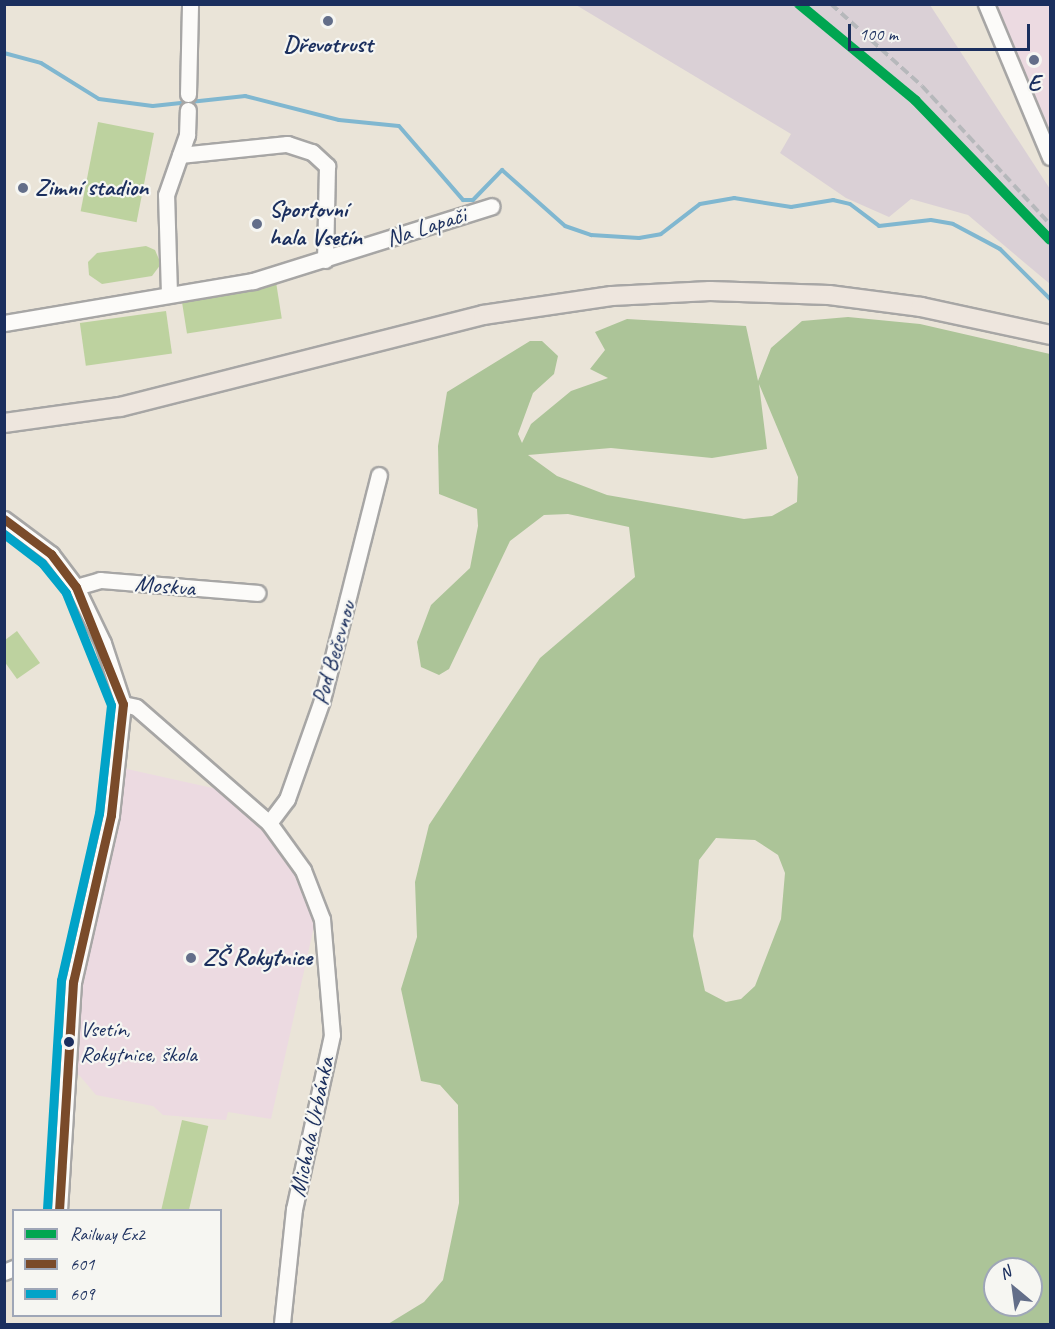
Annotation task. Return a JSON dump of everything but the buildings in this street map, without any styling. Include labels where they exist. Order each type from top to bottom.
[{"type":"main road","points":[[4,423],[120,407],[483,315],[612,296],[710,291],[830,295],[921,307],[1050,335]]},
{"type":"street","points":[[188,94],[190,4]]},
{"type":"street","points":[[986,4],[1050,157]]},
{"type":"street","points":[[169,294],[166,195],[180,155],[188,110]]},
{"type":"street","points":[[180,155],[287,144],[312,152],[327,166],[325,261]]},
{"type":"street","name":"Na Lapači","points":[[4,323],[253,281],[325,261],[492,206]]},
{"type":"street","name":"Pod Bečevnou","points":[[269,823],[287,799],[321,700],[379,475]]},
{"type":"street","points":[[4,519],[51,554],[76,587],[103,644],[123,704],[111,816],[86,908],[71,1029],[59,1209]]},
{"type":"street","name":"Moskva","points":[[76,587],[100,580],[256,593]]},
{"type":"street","name":"Michala Urbánka","points":[[123,704],[136,707],[269,823],[303,870],[323,925],[332,1035],[294,1209],[282,1324]]},
{"type":"shaded area","points":[[576,5],[930,5],[1050,189],[1050,284],[968,215],[911,199],[889,217],[846,198],[780,153],[791,134]]},
{"type":"shaded area","points":[[992,5],[1050,5],[1050,140]]},
{"type":"shaded area","name":"ZŠ Rokytnice","points":[[118,767],[226,791],[269,823],[293,867],[315,922],[271,1119],[228,1112],[226,1120],[163,1115],[153,1106],[96,1095],[79,1075],[67,1072],[73,982]]},
{"type":"green space","points":[[98,122],[154,133],[137,222],[81,211]]},
{"type":"green space","points":[[146,246],[155,250],[161,264],[152,276],[102,284],[89,275],[88,262],[97,253]]},
{"type":"green space","points":[[276,282],[282,319],[187,334],[181,297]]},
{"type":"green space","points":[[166,311],[172,354],[86,366],[80,323]]},
{"type":"green space","points":[[848,317],[920,324],[1050,354],[1050,1324],[388,1324],[424,1302],[443,1280],[459,1203],[458,1105],[440,1085],[421,1081],[401,989],[417,937],[415,882],[429,825],[540,658],[635,577],[629,527],[568,514],[544,515],[510,541],[449,669],[439,675],[421,667],[417,642],[431,605],[470,568],[478,526],[477,509],[439,494],[438,446],[447,392],[530,341],[542,341],[558,356],[554,374],[533,393],[518,434],[522,443],[531,424],[571,391],[608,378],[590,369],[605,350],[595,332],[627,319],[746,326],[758,381],[771,348],[802,321]],"holes":[[[759,384],[798,477],[797,502],[772,516],[744,519],[607,495],[557,476],[528,455],[611,448],[712,458],[767,449]],[[716,838],[755,840],[778,855],[785,873],[781,919],[755,986],[741,999],[726,1002],[705,991],[693,936],[699,860]]]},
{"type":"green space","points":[[17,631],[40,663],[17,679],[4,661],[5,640]]},
{"type":"green space","points":[[182,1120],[208,1126],[189,1209],[161,1209]]},
{"type":"waterway","points":[[4,53],[41,63],[99,99],[153,106],[245,96],[339,120],[399,126],[463,200],[473,200],[502,170],[565,226],[591,235],[639,238],[661,234],[700,204],[734,198],[791,207],[833,200],[850,204],[879,226],[931,220],[953,224],[1000,249],[1050,299]]},
{"type":"railway","points":[[831,4],[922,86],[1050,224]]},
{"type":"rail line","name":"Ex2","points":[[799,4],[915,100],[1050,240]]},
{"type":"transit line","name":"601","points":[[4,519],[51,554],[76,587],[123,704],[111,815],[73,982],[59,1209]]},
{"type":"transit line","name":"609","points":[[4,534],[42,563],[66,593],[111,705],[99,813],[61,980],[47,1209]]},
{"type":"place","name":"Dřevotrust","points":[[328,21]]},
{"type":"place","name":"E","points":[[1034,60]]},
{"type":"place","name":"Zimní stadion","points":[[23,188]]},
{"type":"place","name":"Sportovní hala Vsetín","points":[[257,224]]},
{"type":"place","name":"ZŠ Rokytnice","points":[[191,958]]},
{"type":"place","name":"Vsetín, Rokytnice, škola","points":[[69,1042]]}]
